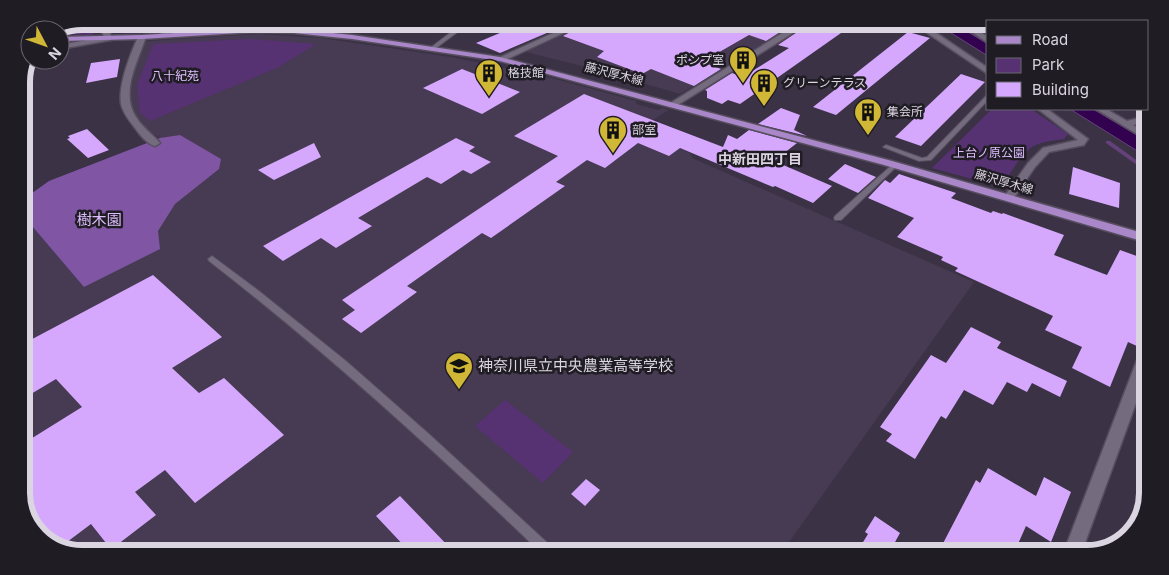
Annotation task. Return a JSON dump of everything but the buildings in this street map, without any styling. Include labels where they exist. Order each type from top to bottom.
[{"type":"main road","name":"藤沢厚木線","points":[[70,39],[147,37],[258,30],[294,31],[500,59],[895,165],[1139,236]]},
{"type":"street","points":[[70,46],[108,38],[105,30]]},
{"type":"street","points":[[500,59],[565,30]]},
{"type":"street","points":[[673,104],[794,30]]},
{"type":"street","points":[[926,30],[986,71]]},
{"type":"street","points":[[972,30],[986,40]]},
{"type":"street","points":[[147,37],[125,85],[127,110],[137,127],[155,143]]},
{"type":"street","points":[[1009,197],[1046,150],[1057,146],[1076,145],[1081,143],[1083,139],[1043,110]]},
{"type":"street","points":[[1102,110],[1139,131]]},
{"type":"street","points":[[1126,124],[1139,121]]},
{"type":"street","points":[[1075,545],[1139,373]]},
{"type":"lane","points":[[147,37],[174,30]]},
{"type":"lane","points":[[432,49],[457,30]]},
{"type":"lane","points":[[886,147],[921,160],[929,159],[986,98]]},
{"type":"lane","points":[[838,218],[895,165]]},
{"type":"lane","points":[[212,259],[305,331],[416,426],[542,545]]},
{"type":"shaded area","points":[[569,30],[787,30],[680,94],[598,70],[522,51]]},
{"type":"shaded area","points":[[946,30],[965,30],[986,43],[986,55]]},
{"type":"shaded area","name":"神奈川県立中央農業高等学校","points":[[259,34],[321,38],[451,57],[552,78],[636,101],[636,104],[658,110],[662,108],[669,110],[637,130],[690,153],[692,158],[974,282],[787,545],[71,544],[59,540],[43,527],[35,516],[30,497],[30,195],[49,181],[160,138],[149,131],[133,115],[128,102],[141,44],[148,41]]},
{"type":"shaded area","points":[[1072,110],[1095,110],[1139,136],[1139,152]]},
{"type":"green space","points":[[82,30],[97,30],[98,32],[90,35],[70,34],[70,31]]},
{"type":"green space","points":[[111,30],[166,30],[133,34],[112,32]]},
{"type":"green space","name":"八十紀苑","points":[[249,39],[316,44],[279,67],[150,121],[140,113],[137,85],[153,44]]},
{"type":"green space","name":"上台ノ原公園","points":[[991,110],[1032,110],[1068,134],[1064,139],[1045,142],[1032,147],[1022,156],[1004,182],[998,186],[932,168]]},
{"type":"green space","name":"樹木園","points":[[180,135],[221,159],[219,169],[175,204],[158,231],[160,249],[84,287],[30,224],[30,195],[49,181],[160,138]]},
{"type":"green space","points":[[505,400],[573,452],[543,483],[475,426]]},
{"type":"waterway","points":[[1108,142],[1139,164]]},
{"type":"place","name":"ポンプ室","points":[[743,84]]},
{"type":"place","name":"格技館","points":[[489,97]]},
{"type":"place","name":"グリーンテラス","points":[[764,107]]},
{"type":"place","name":"集会所","points":[[868,136]]},
{"type":"place","name":"部室","points":[[613,154]]},
{"type":"place","name":"神奈川県立中央農業高等学校","points":[[459,390]]},
{"type":"district","name":"中新田四丁目","points":[[760,159]]}]
